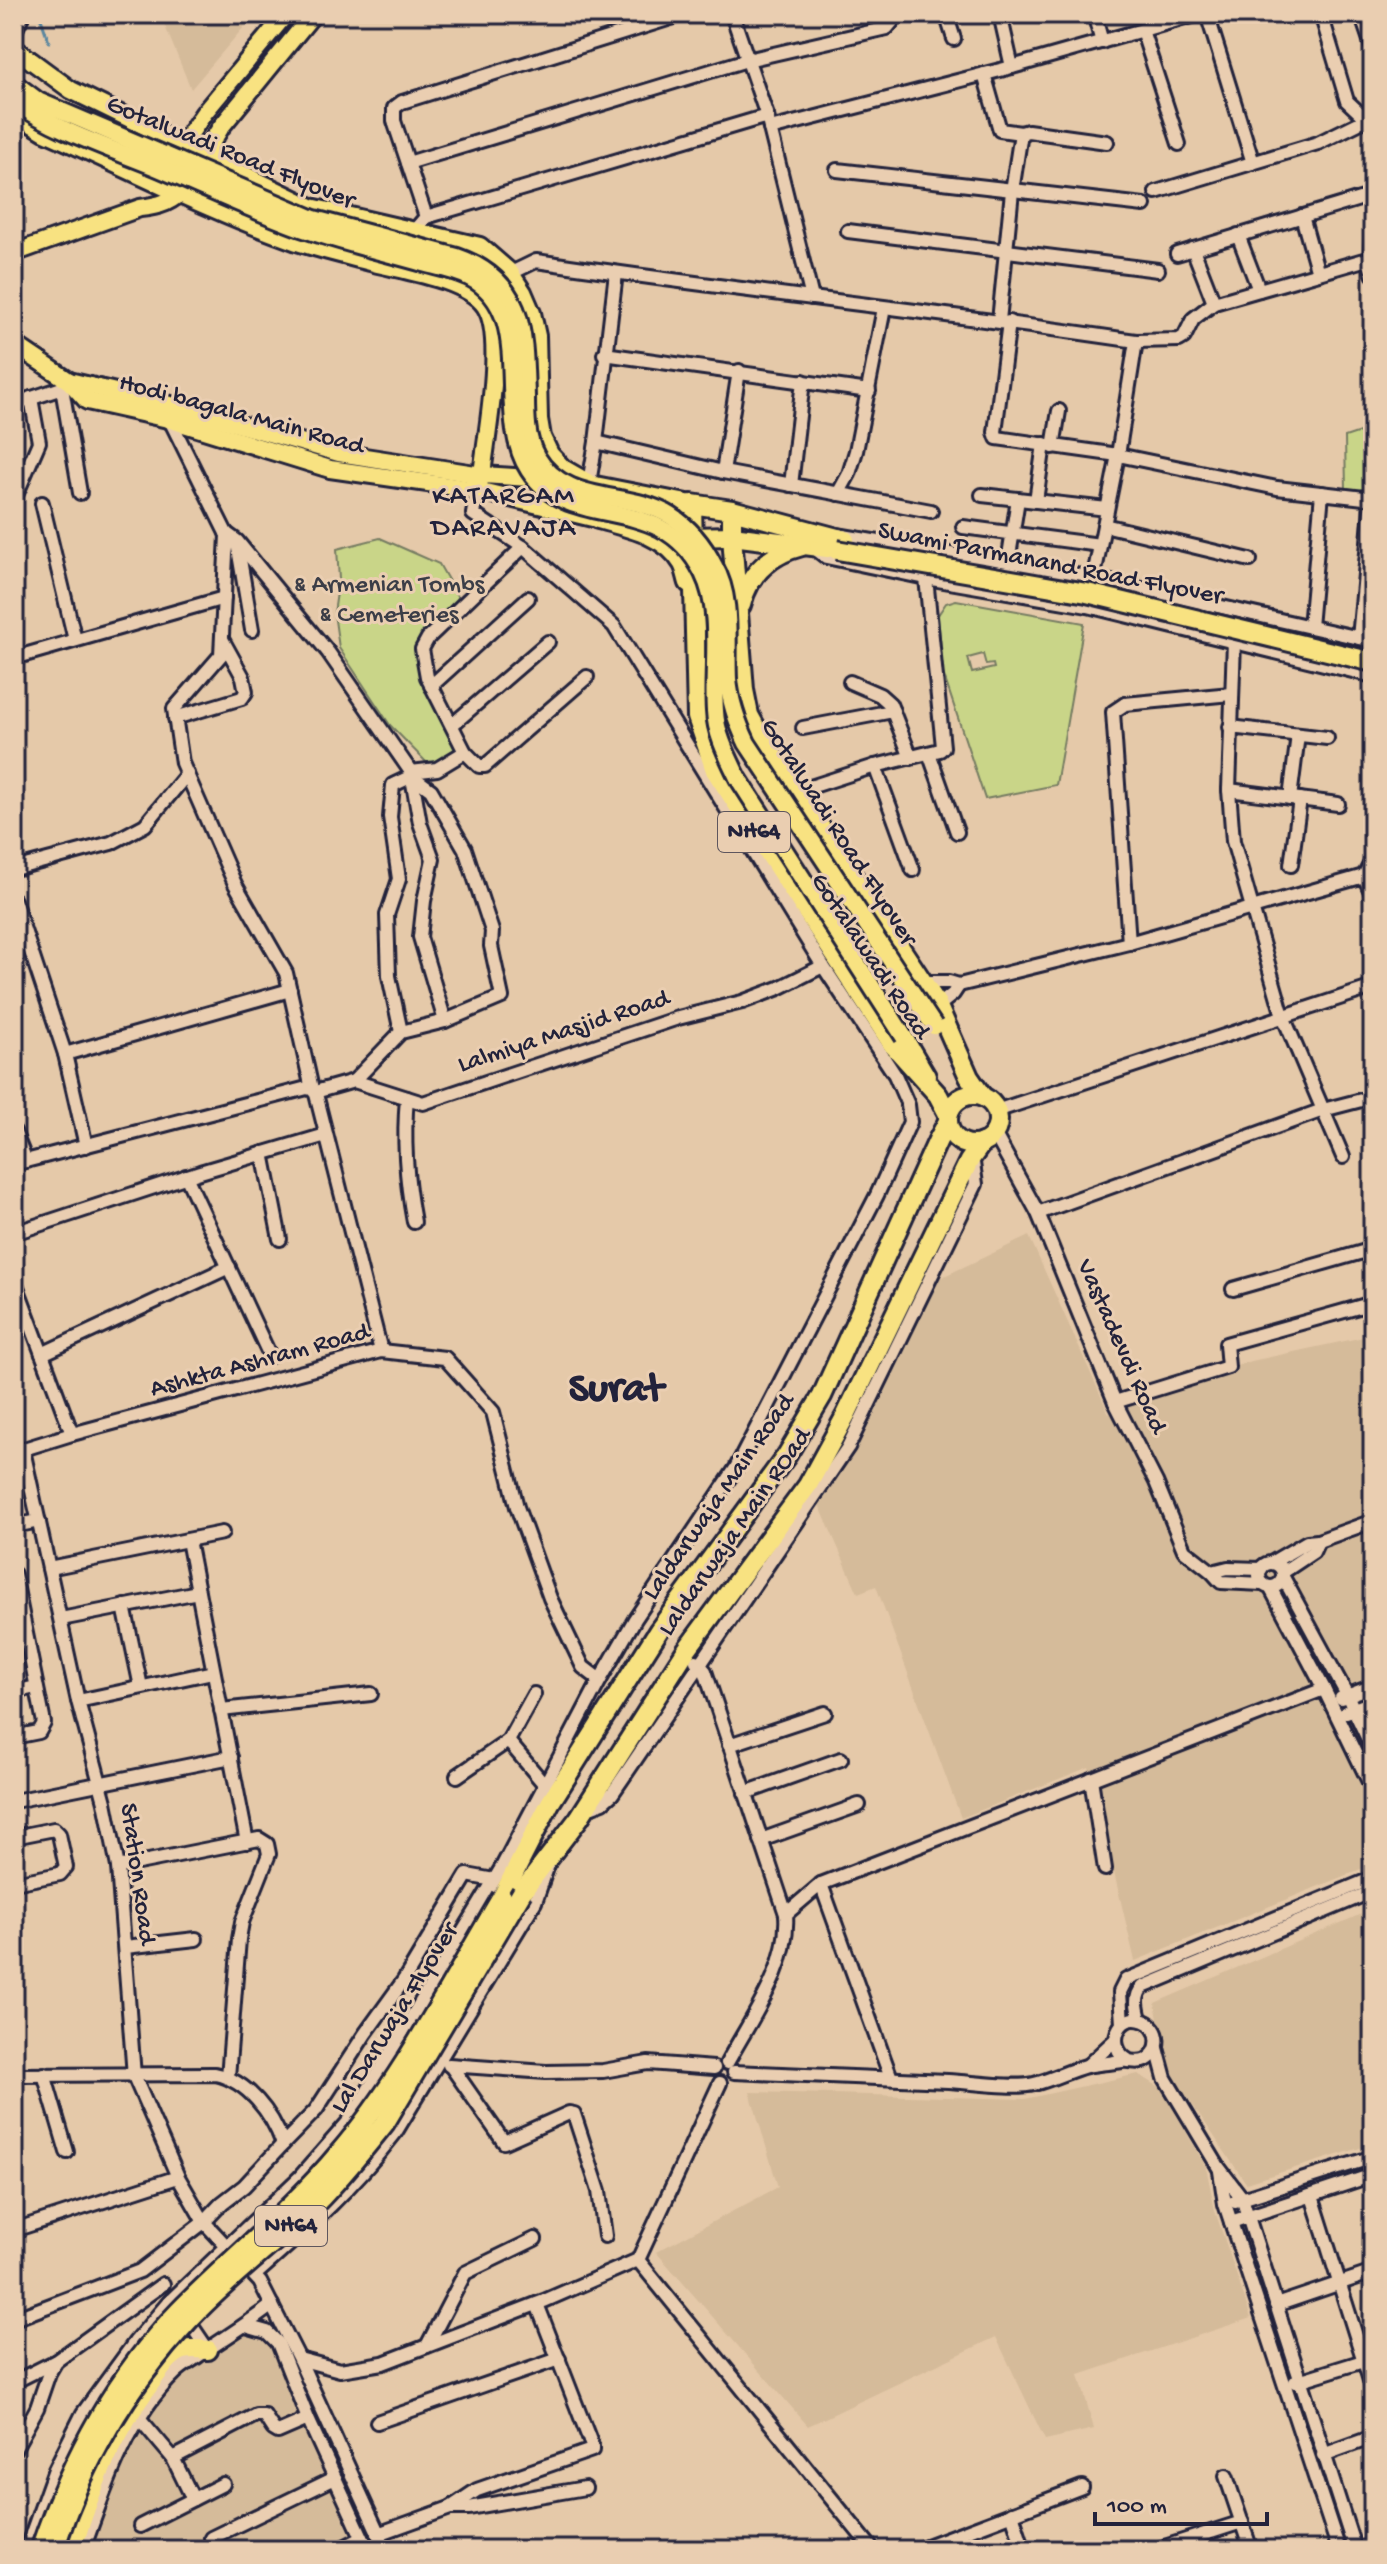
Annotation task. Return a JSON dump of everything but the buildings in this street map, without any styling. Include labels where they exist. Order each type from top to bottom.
[{"type":"highway","points":[[692,504],[732,510],[815,540]]},
{"type":"highway","name":"Gotalawadi Road","points":[[692,504],[697,717],[715,770],[893,1045],[938,1095],[948,1119]]},
{"type":"highway","name":"Gotalawadi Road","points":[[732,510],[744,690],[749,715],[938,1006],[969,1077],[982,1096]]},
{"type":"highway","points":[[598,519],[639,530],[671,550],[683,564],[695,601]]},
{"type":"highway","points":[[691,537],[815,540]]},
{"type":"highway","points":[[741,635],[740,608],[753,577],[775,555],[815,540]]},
{"type":"highway","name":"Swami Parmanand Road Flyover","points":[[815,540],[1087,593],[1373,662]]},
{"type":"highway","name":"Swami Parmanand Road Flyover","points":[[841,545],[1090,583],[1373,653]]},
{"type":"highway","points":[[948,1119],[957,1100],[973,1094],[982,1096]]},
{"type":"highway","name":"NH64","points":[[948,1119],[954,1137],[960,1142],[983,1144],[997,1126],[996,1111],[982,1096]]},
{"type":"highway","name":"Laldarwaja Main Road","points":[[545,1795],[659,1630],[787,1455],[822,1396],[948,1119]]},
{"type":"highway","name":"Laldarwaja Main ROad","points":[[551,1854],[584,1809],[687,1649],[808,1485],[983,1144]]},
{"type":"highway","name":"Lal Darwaja Flyover","points":[[40,2550],[69,2472],[93,2424],[147,2346],[179,2310],[308,2189],[377,2107],[498,1888],[545,1795]]},
{"type":"highway","name":"Lal Darwaja Flyover","points":[[54,2550],[81,2481],[103,2436],[129,2394],[189,2319],[321,2198],[385,2123],[522,1892],[551,1854]]},
{"type":"highway","points":[[72,2550],[88,2495],[120,2427],[169,2359],[182,2351],[208,2350]]},
{"type":"main road","points":[[140,208],[204,113],[286,14]]},
{"type":"main road","points":[[14,253],[140,208],[160,206],[181,193],[221,127],[313,14]]},
{"type":"main road","points":[[14,48],[71,90],[311,207],[480,246],[510,272],[523,292],[537,336],[542,437],[550,454],[563,468],[589,483]]},
{"type":"main road","name":"Gotalwadi Road Flyover","points":[[14,83],[38,101],[314,219],[457,257],[475,263],[492,275],[517,308],[522,329],[526,420],[535,453],[543,465],[567,486],[669,515],[687,528],[704,547],[717,570],[724,593],[728,679],[737,723],[747,743],[969,1077]]},
{"type":"main road","name":"Gotalwadi Road Flyover","points":[[14,101],[94,142],[306,229],[452,271],[483,286],[503,315],[508,332],[513,421],[516,439],[531,472],[559,498],[660,526],[677,538],[695,558],[705,576],[711,598],[715,713],[727,755],[738,778],[938,1095]]},
{"type":"main road","points":[[14,113],[45,132],[259,228],[301,243],[447,282],[462,287],[478,299],[492,320],[496,351],[480,482]]},
{"type":"main road","name":"Hodi bagala Main Road","points":[[14,344],[66,385],[339,453],[480,482],[598,519],[691,537]]},
{"type":"main road","name":"Hodi bagala Main Road","points":[[480,482],[589,483],[692,504]]},
{"type":"street","points":[[14,34],[23,14]]},
{"type":"street","points":[[426,217],[394,121],[394,108],[402,102],[684,14]]},
{"type":"street","points":[[732,14],[768,123],[812,298]]},
{"type":"street","points":[[408,163],[747,60],[887,28],[892,22],[890,14]]},
{"type":"street","points":[[946,14],[954,39]]},
{"type":"street","points":[[1000,14],[1012,67]]},
{"type":"street","points":[[1094,14],[1102,42]]},
{"type":"street","points":[[413,232],[426,217],[768,123],[1012,67],[1142,30],[1160,19],[1199,14]]},
{"type":"street","points":[[1207,14],[1253,163]]},
{"type":"street","points":[[1156,192],[1318,143],[1370,118],[1347,101],[1321,14]]},
{"type":"street","points":[[1361,14],[1373,49]]},
{"type":"street","points":[[1142,30],[1179,144]]},
{"type":"street","points":[[984,74],[1000,130],[1107,142]]},
{"type":"street","points":[[1021,133],[1006,252],[997,438],[1118,455],[1277,488],[1373,499],[1359,638]]},
{"type":"street","points":[[837,170],[1144,205]]},
{"type":"street","points":[[1177,254],[1373,195]]},
{"type":"street","points":[[1302,216],[1318,273]]},
{"type":"street","points":[[1373,227],[1373,274]]},
{"type":"street","points":[[848,231],[1158,270]]},
{"type":"street","points":[[1238,235],[1259,290]]},
{"type":"street","points":[[1193,249],[1214,303]]},
{"type":"street","points":[[478,299],[510,272],[536,261],[1136,341],[1179,340],[1184,337],[1193,319],[1214,303],[1371,258]]},
{"type":"street","points":[[589,483],[616,273]]},
{"type":"street","points":[[838,494],[849,474],[856,451],[884,308]]},
{"type":"street","points":[[1088,606],[1118,455],[1136,341]]},
{"type":"street","points":[[604,354],[869,391]]},
{"type":"street","points":[[723,472],[739,371]]},
{"type":"street","points":[[791,485],[803,381]]},
{"type":"street","points":[[14,404],[66,385],[80,493]]},
{"type":"street","points":[[14,500],[39,442],[31,398]]},
{"type":"street","points":[[1036,501],[1059,411]]},
{"type":"street","points":[[14,1131],[20,1163],[307,1088],[314,1090],[354,1081],[401,1032],[445,1021],[502,997],[491,946],[492,931],[465,849],[431,790],[412,774],[328,652],[232,537],[169,412]]},
{"type":"street","points":[[596,442],[723,472],[931,511]]},
{"type":"street","points":[[480,482],[473,514],[523,547],[614,626],[823,966],[895,1075],[908,1105],[910,1122],[877,1195],[736,1468],[635,1619],[600,1680],[545,1795]]},
{"type":"street","points":[[1310,627],[1322,493]]},
{"type":"street","points":[[982,495],[1107,509]]},
{"type":"street","points":[[1008,562],[1018,499]]},
{"type":"street","points":[[42,503],[75,640]]},
{"type":"street","points":[[1104,525],[1250,560]]},
{"type":"street","points":[[963,527],[1100,545]]},
{"type":"street","points":[[1373,641],[1008,562],[844,534],[815,540],[826,557],[1088,606],[1373,676]]},
{"type":"street","points":[[232,537],[221,655],[174,709],[182,763],[235,884],[286,973],[381,1351]]},
{"type":"street","points":[[232,537],[252,630]]},
{"type":"street","points":[[523,547],[428,638],[422,649],[431,686],[465,752],[479,766],[485,766],[587,677]]},
{"type":"street","points":[[798,791],[875,766],[940,750],[944,742],[926,578]]},
{"type":"street","points":[[14,658],[224,598]]},
{"type":"street","points":[[431,686],[528,598]]},
{"type":"street","points":[[175,718],[242,698],[246,692],[243,677],[222,639]]},
{"type":"street","points":[[1234,641],[1229,790],[1233,841],[1283,1016],[1343,1157]]},
{"type":"street","points":[[452,725],[548,642]]},
{"type":"street","points":[[850,682],[886,699],[911,758]]},
{"type":"street","points":[[1129,943],[1113,712],[1125,704],[1231,694]]},
{"type":"street","points":[[803,728],[893,711]]},
{"type":"street","points":[[1230,727],[1327,738]]},
{"type":"street","points":[[1291,865],[1298,735]]},
{"type":"street","points":[[401,1032],[389,976],[387,915],[399,879],[390,817],[393,785],[412,774],[437,769],[465,752]]},
{"type":"street","points":[[929,753],[957,832]]},
{"type":"street","points":[[875,766],[913,870]]},
{"type":"street","points":[[14,869],[111,843],[145,825],[187,774]]},
{"type":"street","points":[[412,774],[420,823],[433,859],[420,937],[445,1021]]},
{"type":"street","points":[[1229,790],[1338,804]]},
{"type":"street","points":[[923,982],[959,985],[1129,943],[1364,876],[1373,859]]},
{"type":"street","points":[[1364,876],[1373,896]]},
{"type":"street","points":[[14,900],[65,1054],[86,1146]]},
{"type":"street","name":"Lalmiya Masjid Road","points":[[354,1081],[423,1103],[612,1039],[742,1002],[823,966]]},
{"type":"street","points":[[938,1006],[959,985]]},
{"type":"street","points":[[996,1111],[1373,987]]},
{"type":"street","points":[[65,1054],[290,990]]},
{"type":"street","points":[[1038,1213],[1323,1110],[1373,1097]]},
{"type":"street","points":[[407,1098],[405,1179],[414,1222]]},
{"type":"street","points":[[14,1233],[186,1176],[326,1135]]},
{"type":"street","points":[[584,1809],[603,1802],[612,1794],[858,1429],[976,1184],[983,1144]]},
{"type":"street","name":"Vastadevdi Road","points":[[983,1144],[1038,1213],[1115,1402],[1156,1482],[1184,1550],[1221,1582],[1266,1585]]},
{"type":"street","points":[[263,1153],[280,1239]]},
{"type":"street","points":[[186,1176],[270,1356]]},
{"type":"street","points":[[1233,1289],[1373,1249]]},
{"type":"street","points":[[42,1354],[229,1267]]},
{"type":"street","points":[[14,1279],[72,1434]]},
{"type":"street","points":[[1115,1402],[1228,1367],[1226,1344],[1373,1303]]},
{"type":"street","name":"Ashkta Ashram Road","points":[[19,1451],[381,1351],[445,1358],[493,1412],[517,1507],[550,1598],[583,1667],[600,1680]]},
{"type":"street","name":"Station Road","points":[[19,1451],[39,1521],[118,1867],[134,2076],[178,2177],[204,2222],[255,2275],[272,2305],[386,2550]]},
{"type":"street","points":[[14,1526],[39,1521]]},
{"type":"street","points":[[1373,1521],[1307,1542],[1266,1566],[1259,1576],[1331,1702],[1373,1790]]},
{"type":"street","points":[[49,1568],[222,1533]]},
{"type":"street","points":[[188,1540],[247,1842]]},
{"type":"street","points":[[1266,1585],[1277,1586],[1283,1575],[1313,1552],[1318,1541]]},
{"type":"street","points":[[1212,1572],[1228,1568],[1279,1566],[1373,1750]]},
{"type":"street","points":[[14,1574],[17,1611],[44,1727],[39,1732],[14,1737]]},
{"type":"street","points":[[61,1619],[198,1592]]},
{"type":"street","points":[[124,1606],[141,1687]]},
{"type":"street","points":[[635,1619],[659,1630]]},
{"type":"street","points":[[299,2359],[340,2370],[383,2363],[537,2304],[638,2260],[720,2083],[713,2075],[725,2068],[781,1957],[788,1934],[786,1914],[705,1671],[687,1649]]},
{"type":"street","points":[[78,1701],[213,1672]]},
{"type":"street","points":[[1331,1702],[1373,1686]]},
{"type":"street","points":[[14,1692],[36,1687]]},
{"type":"street","points":[[786,1914],[821,1884],[1324,1689]]},
{"type":"street","points":[[221,1710],[371,1694]]},
{"type":"street","points":[[457,1776],[508,1741],[534,1694]]},
{"type":"street","points":[[1337,1715],[1373,1702]]},
{"type":"street","points":[[729,1745],[825,1713]]},
{"type":"street","points":[[508,1741],[545,1795]]},
{"type":"street","points":[[14,1801],[231,1757]]},
{"type":"street","points":[[745,1793],[841,1759]]},
{"type":"street","points":[[1091,1779],[1105,1869]]},
{"type":"street","points":[[761,1840],[859,1805]]},
{"type":"street","points":[[14,1837],[54,1829],[59,1834],[66,1867],[60,1874],[14,1883]]},
{"type":"street","points":[[118,1867],[247,1842],[264,1840],[269,1848],[242,1922],[228,2077]]},
{"type":"street","points":[[255,2275],[359,2179],[445,2063],[535,1902],[551,1854]]},
{"type":"street","points":[[14,2319],[140,2271],[204,2222],[244,2186],[316,2110],[404,1980],[467,1875],[498,1888],[344,2128],[300,2177],[173,2298],[135,2342],[83,2413],[55,2469],[26,2550]]},
{"type":"street","points":[[1087,2066],[1115,2040],[1122,2024],[1120,1992],[1126,1980],[1373,1878]]},
{"type":"street","points":[[821,1884],[891,2078]]},
{"type":"street","points":[[1140,2019],[1138,1992],[1143,1987],[1373,1891]]},
{"type":"street","points":[[125,1947],[196,1939]]},
{"type":"street","points":[[1122,2024],[1140,2019],[1153,2028],[1165,2078],[1219,2168],[1242,2198],[1355,2550]]},
{"type":"street","points":[[1115,2040],[1117,2051],[1128,2060]]},
{"type":"street","points":[[1142,2061],[1157,2048]]},
{"type":"street","points":[[445,2063],[546,2072],[603,2071],[648,2063],[1031,2085],[1087,2066],[1128,2060],[1142,2061],[1165,2078]]},
{"type":"street","points":[[445,2063],[504,2142],[569,2113],[574,2114],[599,2191],[605,2236]]},
{"type":"street","points":[[44,2074],[67,2152]]},
{"type":"street","points":[[14,2075],[215,2074],[228,2077],[253,2095],[277,2128],[283,2144]]},
{"type":"street","points":[[344,2128],[356,2128],[368,2133],[376,2140],[380,2152]]},
{"type":"street","points":[[329,2145],[338,2172],[345,2177],[359,2179]]},
{"type":"street","points":[[1225,2204],[1373,2157]]},
{"type":"street","points":[[1219,2168],[1225,2204],[1339,2550]]},
{"type":"street","points":[[1231,2222],[1373,2175]]},
{"type":"street","points":[[14,2230],[178,2177]]},
{"type":"street","points":[[1312,2196],[1338,2285],[1368,2359],[1373,2390]]},
{"type":"street","points":[[427,2346],[465,2273],[535,2239]]},
{"type":"street","points":[[638,2260],[873,2550]]},
{"type":"street","points":[[149,2263],[208,2350]]},
{"type":"street","points":[[1276,2305],[1373,2272]]},
{"type":"street","points":[[14,2382],[56,2361],[163,2284]]},
{"type":"street","points":[[378,2534],[450,2508],[477,2490],[592,2450],[537,2304]]},
{"type":"street","points":[[83,2550],[102,2494],[140,2419],[177,2370],[246,2326],[272,2305]]},
{"type":"street","points":[[246,2326],[267,2332],[278,2343],[308,2419],[365,2544],[338,2550]]},
{"type":"street","points":[[377,2422],[559,2359]]},
{"type":"street","points":[[1284,2385],[1368,2359]]},
{"type":"street","points":[[14,2450],[37,2408],[56,2361]]},
{"type":"street","points":[[173,2458],[256,2415],[264,2415],[278,2432],[308,2419]]},
{"type":"street","points":[[140,2419],[173,2458],[193,2499]]},
{"type":"street","points":[[1323,2455],[1373,2437]]},
{"type":"street","points":[[1226,2476],[1251,2550]]},
{"type":"street","points":[[211,2538],[335,2478]]},
{"type":"street","points":[[140,2526],[223,2484]]},
{"type":"street","points":[[916,2550],[945,2545],[1012,2513],[1082,2487]]},
{"type":"street","points":[[450,2508],[469,2508],[585,2488]]},
{"type":"street","points":[[1012,2513],[1024,2550]]},
{"type":"street","points":[[1155,2550],[1242,2522]]},
{"type":"shaded area","points":[[160,14],[255,14],[191,89]]},
{"type":"shaded area","points":[[1029,1236],[1109,1414],[1247,1362],[1373,1335],[1373,1864],[1135,1961],[1089,1767],[961,1818],[876,1586],[858,1593],[817,1500],[936,1280]]},
{"type":"shaded area","points":[[1373,1909],[1373,2144],[1246,2183],[1167,2067],[1155,2003]]},
{"type":"shaded area","points":[[1138,2074],[1161,2088],[1206,2167],[1215,2211],[1251,2318],[1079,2375],[1094,2429],[1045,2440],[996,2337],[808,2426],[656,2252],[778,2187],[750,2092],[1025,2099]]},
{"type":"shaded area","points":[[249,2329],[268,2334],[366,2550],[87,2550],[107,2492],[139,2425],[179,2374]]},
{"type":"green space","points":[[1364,411],[1373,412],[1373,494],[1346,490],[1345,437],[1363,431]]},
{"type":"green space","name":"& Armenian Tombs & Cemeteries","points":[[380,538],[439,564],[460,601],[420,649],[461,751],[431,767],[390,725],[339,648],[334,613],[339,579],[337,549]]},
{"type":"green space","points":[[956,600],[1084,623],[1056,785],[985,799],[943,673],[938,615],[946,603]],"holes":[[[983,654],[986,665],[993,664],[994,668],[972,673],[968,658]]]},
{"type":"waterway","points":[[44,14],[41,19],[49,42]]},
{"type":"district","name":"KATARGAM DARAVAJA","points":[[504,513]]},
{"type":"district","name":"Surat","points":[[616,1391]]}]
